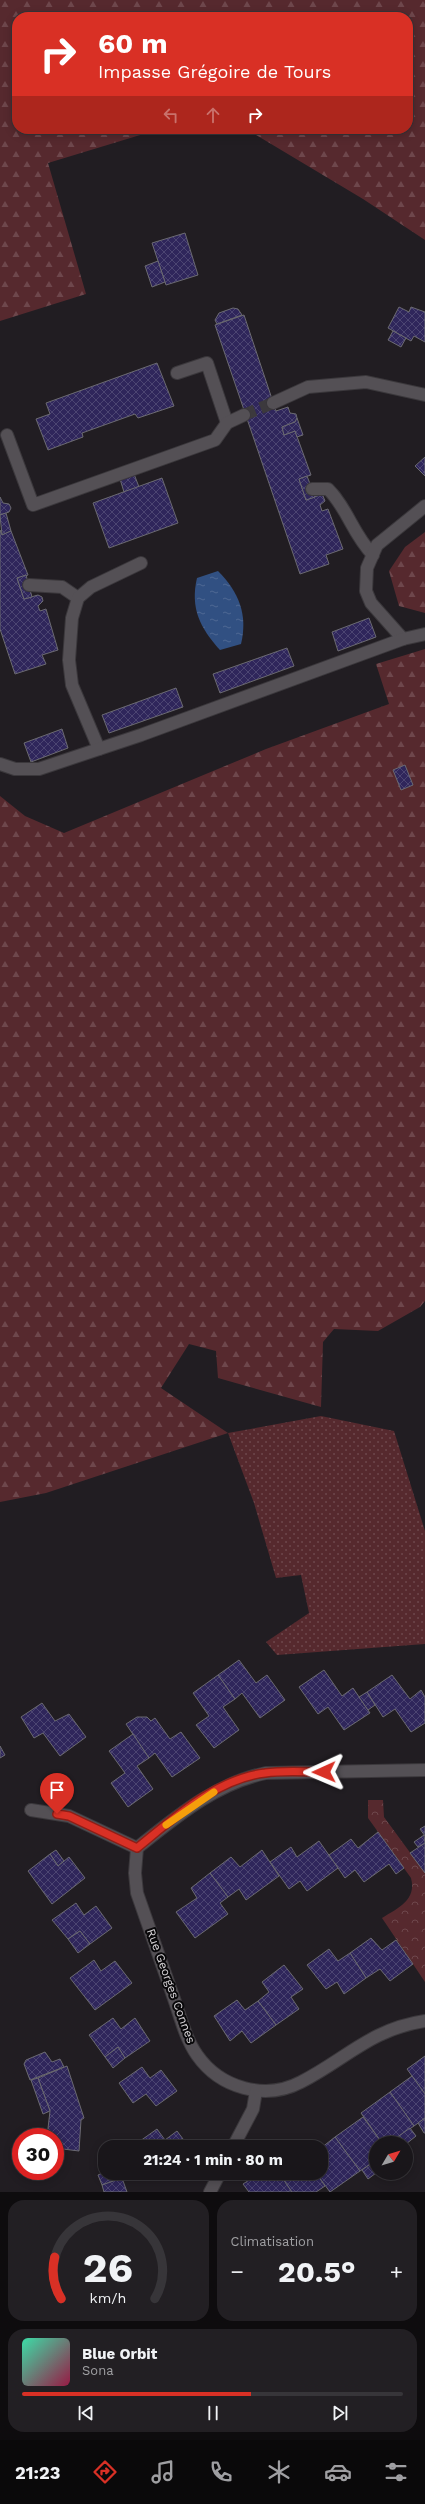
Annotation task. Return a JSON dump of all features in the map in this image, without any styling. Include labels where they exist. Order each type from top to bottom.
[{"type":"street","points":[[177,373],[207,363],[227,423]]},
{"type":"street","points":[[273,403],[308,387],[366,382],[425,395]]},
{"type":"street","points":[[7,435],[33,505],[215,440],[227,423],[244,414]]},
{"type":"street","points":[[312,489],[328,489],[338,499],[360,541],[373,555]]},
{"type":"street","points":[[403,639],[371,604],[366,591],[367,568],[377,545],[425,506]]},
{"type":"street","points":[[99,750],[72,685],[68,660],[72,618],[78,598],[91,587],[141,563]]},
{"type":"street","points":[[29,585],[62,587],[78,598]]},
{"type":"street","points":[[0,764],[15,769],[39,769],[99,750],[403,639],[425,634]]},
{"type":"street","points":[[31,1810],[69,1816],[137,1848],[199,1801],[228,1784],[252,1776],[266,1773],[425,1770]]},
{"type":"street","name":"Rue Georges Connes","points":[[137,1848],[134,1873],[137,1893],[190,2042],[196,2054],[213,2072],[234,2085],[256,2091],[291,2087],[371,2037],[404,2025],[425,2021]]},
{"type":"street","points":[[237,2140],[253,2109],[256,2091]]},
{"type":"street","points":[[210,2192],[216,2180]]},
{"type":"green space","points":[[0,0],[425,0],[425,240],[363,199],[254,134],[413,134],[413,12],[12,12],[12,134],[144,134],[48,163],[86,294],[0,321]]},
{"type":"green space","points":[[425,532],[425,613],[399,606],[389,571],[405,547]]},
{"type":"green space","points":[[425,649],[425,1301],[420,1307],[378,1331],[334,1329],[323,1342],[321,1407],[218,1378],[216,1351],[189,1344],[161,1388],[228,1433],[46,1493],[0,1502],[0,796],[25,816],[64,833],[266,749],[389,704],[376,664]]},
{"type":"green space","points":[[321,1416],[394,1431],[425,1531],[425,1644],[277,1655],[266,1642],[309,1613],[301,1575],[276,1578],[254,1503],[228,1433]]},
{"type":"green space","points":[[368,1800],[383,1800],[384,1817],[425,1873],[425,1982],[382,1918],[400,1907],[409,1898],[412,1886],[411,1878],[368,1818]]},
{"type":"water","points":[[218,571],[231,587],[240,604],[243,623],[241,644],[220,650],[207,634],[198,617],[195,599],[197,578]]},
{"type":"building","points":[[185,233],[198,275],[166,285],[152,243]]},
{"type":"building","points":[[158,261],[165,282],[152,287],[145,266]]},
{"type":"building","points":[[399,307],[409,312],[411,307],[425,312],[425,342],[414,336],[411,341],[388,328]]},
{"type":"building","points":[[233,308],[238,309],[242,315],[217,324],[215,320],[219,313]]},
{"type":"building","points":[[244,315],[276,411],[288,407],[290,413],[296,414],[297,418],[295,422],[282,427],[284,435],[295,431],[311,475],[299,479],[306,500],[320,495],[323,496],[325,501],[320,505],[322,511],[328,509],[343,549],[326,555],[329,564],[300,574],[215,325]]},
{"type":"building","points":[[393,331],[406,338],[401,347],[388,340]]},
{"type":"building","points":[[157,363],[174,406],[138,418],[135,414],[82,433],[83,437],[48,450],[36,419],[50,414],[46,403]]},
{"type":"building","points":[[297,418],[303,435],[297,437],[295,431],[284,435],[282,427],[295,422]]},
{"type":"building","points":[[425,457],[425,476],[415,466]]},
{"type":"building","points":[[134,474],[139,487],[124,492],[120,479]]},
{"type":"building","points":[[307,476],[315,497],[306,500],[299,479]]},
{"type":"building","points":[[162,478],[178,523],[109,548],[93,503]]},
{"type":"building","points":[[0,497],[3,503],[9,504],[11,508],[9,512],[0,515]]},
{"type":"building","points":[[6,513],[11,531],[2,535],[0,515]]},
{"type":"building","points":[[0,530],[2,535],[11,531],[28,575],[17,578],[24,599],[38,595],[42,597],[43,601],[38,606],[40,611],[46,609],[58,650],[42,655],[46,664],[15,674],[0,629]]},
{"type":"building","points":[[26,575],[32,597],[24,599],[17,578]]},
{"type":"building","points":[[369,618],[376,637],[338,651],[332,632]]},
{"type":"building","points":[[287,648],[294,666],[220,693],[213,674]]},
{"type":"building","points":[[176,688],[183,707],[109,733],[102,715]]},
{"type":"building","points":[[62,729],[68,748],[31,762],[24,743]]},
{"type":"building","points":[[405,765],[413,785],[401,790],[393,770]]},
{"type":"building","points":[[239,1660],[256,1683],[267,1675],[285,1700],[260,1718],[242,1693],[235,1699],[218,1675]]},
{"type":"building","points":[[324,1670],[342,1696],[353,1688],[370,1713],[344,1730],[328,1707],[318,1714],[299,1687]]},
{"type":"building","points":[[218,1675],[235,1699],[223,1707],[239,1730],[214,1748],[196,1725],[209,1716],[193,1693]]},
{"type":"building","points":[[392,1675],[410,1699],[421,1690],[425,1697],[425,1723],[411,1732],[395,1709],[383,1717],[367,1692]]},
{"type":"building","points":[[367,1692],[375,1705],[368,1710],[359,1697]]},
{"type":"building","points":[[42,1703],[55,1721],[69,1714],[86,1737],[60,1756],[43,1733],[34,1738],[21,1717]]},
{"type":"building","points":[[137,1717],[147,1717],[151,1721],[155,1718],[170,1739],[181,1732],[200,1758],[172,1777],[155,1753],[149,1758],[126,1724]]},
{"type":"building","points":[[133,1734],[149,1758],[137,1766],[153,1789],[128,1807],[111,1783],[125,1773],[109,1751]]},
{"type":"building","points":[[0,1746],[5,1755],[0,1758]]},
{"type":"building","points":[[425,1826],[425,1836],[420,1829]]},
{"type":"building","points":[[378,1832],[404,1868],[396,1874],[389,1864],[364,1882],[355,1870],[345,1878],[329,1855],[351,1839],[358,1848]]},
{"type":"building","points":[[424,1835],[425,1843],[418,1847],[414,1842]]},
{"type":"building","points":[[319,1841],[338,1868],[307,1891],[300,1881],[289,1889],[270,1862],[291,1847],[297,1857]]},
{"type":"building","points":[[425,1843],[425,1873],[410,1853]]},
{"type":"building","points":[[56,1850],[64,1861],[58,1866],[50,1854]]},
{"type":"building","points":[[262,1850],[279,1876],[246,1900],[239,1889],[228,1897],[210,1873],[231,1857],[240,1867]]},
{"type":"building","points":[[50,1854],[58,1866],[69,1857],[85,1878],[52,1904],[28,1871]]},
{"type":"building","points":[[210,1873],[228,1897],[220,1903],[228,1914],[195,1938],[176,1912],[197,1898],[191,1888]]},
{"type":"building","points":[[76,1903],[84,1915],[96,1906],[112,1928],[90,1944],[80,1931],[68,1939],[52,1920]]},
{"type":"building","points":[[80,1931],[90,1944],[78,1953],[68,1939]]},
{"type":"building","points":[[371,1938],[382,1950],[396,1940],[413,1964],[390,1981],[380,1969],[366,1978],[350,1953]]},
{"type":"building","points":[[329,1949],[338,1961],[350,1953],[366,1978],[344,1994],[337,1982],[326,1989],[307,1965]]},
{"type":"building","points":[[94,1960],[101,1971],[115,1961],[132,1983],[95,2010],[70,1978]]},
{"type":"building","points":[[284,1965],[303,1989],[291,1997],[299,2009],[276,2025],[258,2001],[269,1992],[262,1982]]},
{"type":"building","points":[[237,2000],[245,2010],[258,2001],[276,2025],[251,2043],[242,2031],[230,2041],[214,2016]]},
{"type":"building","points":[[113,2018],[121,2029],[135,2018],[150,2041],[125,2058],[118,2047],[105,2057],[89,2035]]},
{"type":"building","points":[[118,2047],[125,2058],[113,2068],[105,2057]]},
{"type":"building","points":[[45,2052],[52,2062],[60,2059],[64,2067],[30,2080],[24,2064],[26,2060]]},
{"type":"building","points":[[425,2056],[425,2094],[407,2069]]},
{"type":"building","points":[[67,2066],[84,2118],[81,2120],[79,2151],[64,2149],[64,2128],[48,2128],[50,2111],[38,2078]]},
{"type":"building","points":[[142,2067],[150,2078],[161,2070],[177,2091],[156,2106],[146,2094],[133,2103],[119,2083]]},
{"type":"building","points":[[412,2076],[425,2094],[425,2118],[414,2126],[390,2092]]},
{"type":"building","points":[[38,2078],[50,2111],[43,2114],[31,2080]]},
{"type":"building","points":[[390,2092],[414,2126],[399,2136],[377,2136],[361,2113]]},
{"type":"building","points":[[363,2117],[377,2136],[369,2136],[369,2165],[360,2171],[335,2137]]},
{"type":"building","points":[[425,2118],[425,2133],[424,2133],[418,2123]]},
{"type":"building","points":[[410,2128],[416,2136],[413,2138],[413,2136],[399,2136]]},
{"type":"building","points":[[157,2129],[165,2140],[141,2140]]},
{"type":"building","points":[[177,2131],[184,2140],[165,2140]]},
{"type":"building","points":[[335,2137],[360,2171],[330,2192],[321,2180],[328,2180],[328,2142]]},
{"type":"building","points":[[369,2165],[369,2178],[368,2179],[362,2170]]},
{"type":"building","points":[[100,2180],[116,2180],[102,2185]]},
{"type":"building","points":[[116,2180],[123,2180],[127,2192],[104,2192],[102,2185]]},
{"type":"building","points":[[249,2180],[284,2180],[292,2192],[249,2192],[243,2184]]},
{"type":"building","points":[[284,2180],[321,2180],[325,2186],[316,2192],[292,2192]]},
{"type":"tunnel","points":[[244,415],[273,403]]},
{"type":"slow traffic","points":[[166,1825],[214,1792]]},
{"type":"route","points":[[57,1814],[69,1816],[137,1848],[193,1805],[228,1784],[240,1779],[266,1773],[324,1772]]}]
